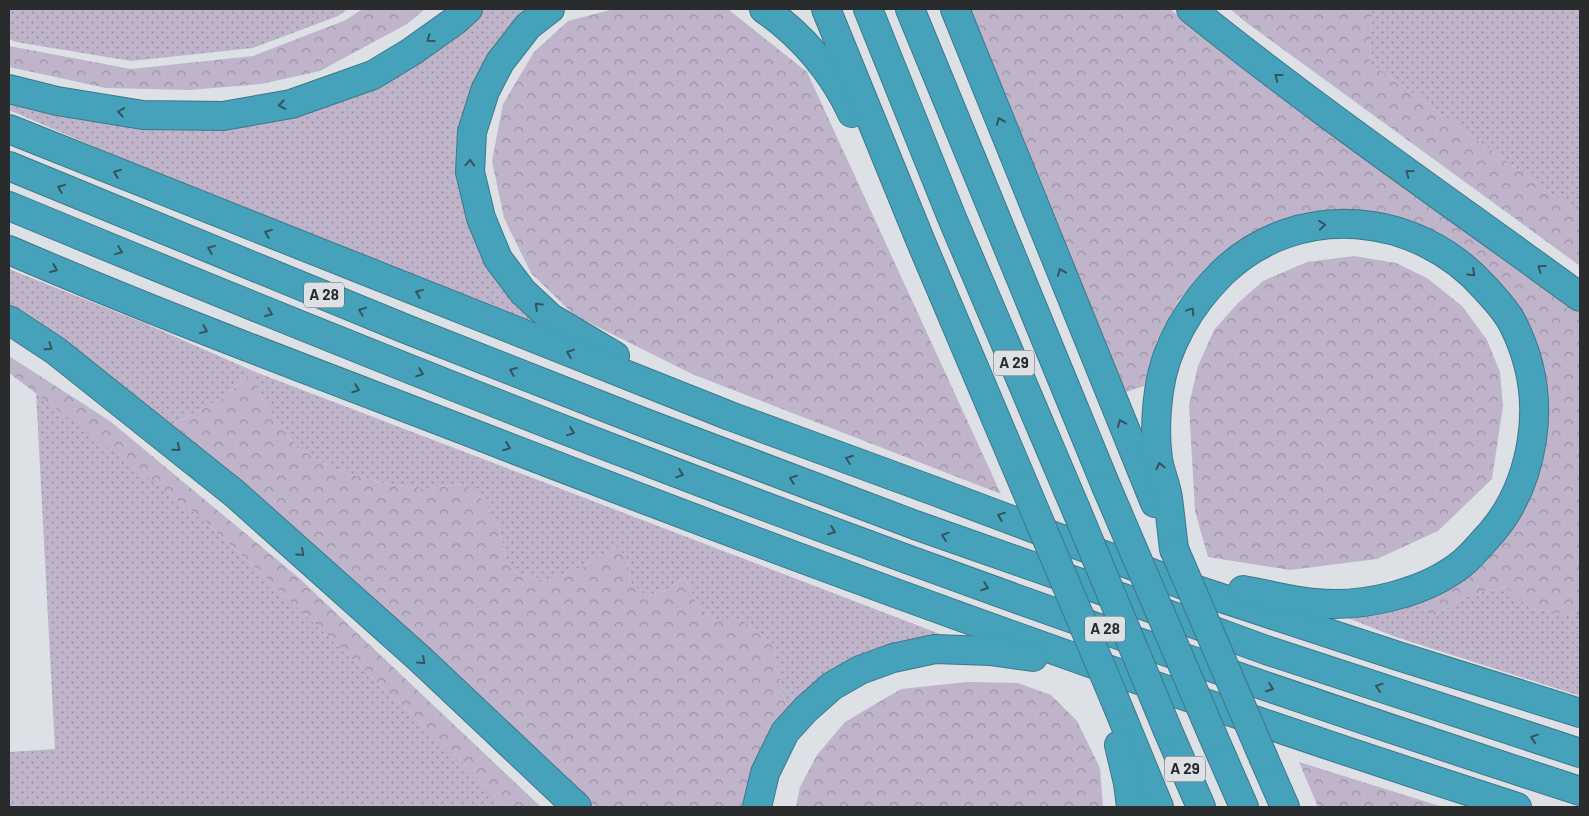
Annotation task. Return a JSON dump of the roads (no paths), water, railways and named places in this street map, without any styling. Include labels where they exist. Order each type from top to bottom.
[{"type":"highway","points":[[9,89],[57,101],[143,115],[223,116],[291,104],[373,75],[412,52],[468,9]]},
{"type":"highway","points":[[550,9],[528,26],[500,62],[484,91],[472,132],[470,172],[481,218],[498,259],[523,292],[550,318],[604,350],[651,372],[714,397],[730,416]]},
{"type":"highway","points":[[764,9],[783,22],[815,55],[843,93],[900,217],[921,242]]},
{"type":"highway","points":[[826,9],[921,242],[1159,807]]},
{"type":"highway","name":"A 29","points":[[868,9],[952,218],[1201,807]]},
{"type":"highway","name":"A 29","points":[[910,9],[1106,486],[1244,807]]},
{"type":"highway","points":[[955,9],[1174,549],[1285,807]]},
{"type":"highway","points":[[1191,9],[1314,105],[1580,297]]},
{"type":"highway","points":[[9,129],[730,416],[1194,589],[1580,713]]},
{"type":"highway","name":"A 28","points":[[9,166],[424,336],[640,421],[915,525],[1266,650],[1580,753]]},
{"type":"highway","name":"A 28","points":[[9,206],[643,461],[882,550],[1342,713],[1580,791]]},
{"type":"highway","points":[[1174,549],[1167,496],[1158,459],[1157,422],[1159,392],[1165,360],[1183,323],[1206,289],[1237,260],[1271,239],[1306,227],[1347,223],[1394,230],[1443,250],[1472,273],[1499,303],[1512,322],[1528,366],[1534,390],[1534,421],[1525,475],[1515,496],[1500,522],[1463,562],[1422,588],[1358,603],[1316,604],[1236,588],[1194,589]]},
{"type":"highway","points":[[9,250],[242,345],[617,490],[965,620],[1350,754],[1517,807]]},
{"type":"highway","points":[[9,320],[56,351],[234,493],[419,658],[577,807]]},
{"type":"highway","points":[[757,807],[765,773],[785,732],[806,709],[832,686],[860,670],[893,658],[935,649],[990,650],[1028,655],[1058,665],[1080,660]]},
{"type":"highway","points":[[1115,700],[1114,719],[1128,783],[1131,807]]}]
